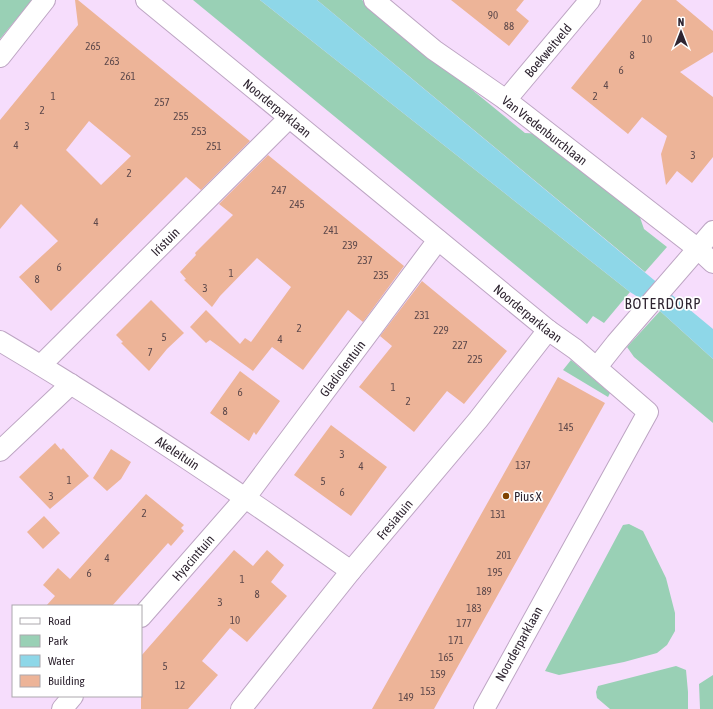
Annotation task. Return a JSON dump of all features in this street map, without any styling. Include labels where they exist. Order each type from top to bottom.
[{"type":"street","points":[[0,56],[45,0]]},
{"type":"street","name":"Noorderparklaan","points":[[146,0],[548,330],[575,349],[603,360],[648,412],[484,709]]},
{"type":"street","name":"Van Vredenburchlaan","points":[[374,0],[434,50],[506,100],[698,249],[713,263]]},
{"type":"street","name":"Boekweitveld","points":[[506,100],[590,0]]},
{"type":"street","name":"Iristuin","points":[[41,365],[289,118]]},
{"type":"street","points":[[603,360],[713,231]]},
{"type":"street","name":"Gladiolentuin","points":[[246,497],[438,240]]},
{"type":"street","name":"Fresiatuin","points":[[241,709],[351,571],[482,415],[548,330]]},
{"type":"street","name":"Akeleituin","points":[[0,341],[71,384],[246,497],[351,571]]},
{"type":"street","points":[[0,451],[71,384]]},
{"type":"street","name":"Hyacinttuin","points":[[142,617],[246,497]]},
{"type":"street","points":[[62,709],[72,697]]},
{"type":"green space","points":[[0,0],[32,0],[0,39]]},
{"type":"green space","points":[[193,0],[260,0],[630,292],[604,323],[593,316],[587,324]]},
{"type":"green space","points":[[317,0],[362,0],[525,133],[542,134],[635,203],[644,229],[667,247],[645,272]]},
{"type":"green space","points":[[660,311],[713,359],[713,423],[634,357],[627,347]]},
{"type":"green space","points":[[571,360],[610,393],[608,397],[563,370]]},
{"type":"green space","points":[[629,524],[643,531],[666,578],[675,613],[675,631],[667,645],[657,653],[624,662],[559,675],[545,671],[623,525]]},
{"type":"green space","points":[[676,666],[686,670],[688,709],[610,709],[597,698],[596,692],[598,686]]},
{"type":"green space","points":[[713,675],[713,709],[700,709],[699,684]]},
{"type":"water","points":[[260,0],[317,0],[713,329],[713,359],[660,311],[630,292]]},
{"type":"building","points":[[75,0],[78,0],[250,141],[201,190],[186,177],[51,311],[19,277],[58,241],[21,204],[0,229],[0,120],[78,25]],"holes":[[[89,121],[131,156],[101,185],[66,150]]]},
{"type":"building","points":[[451,0],[524,0],[516,10],[529,21],[509,46]]},
{"type":"building","points":[[642,0],[676,0],[713,31],[713,52],[680,72],[713,97],[713,157],[692,183],[677,171],[666,185],[661,154],[667,136],[642,117],[628,134],[571,88]]},
{"type":"building","points":[[268,155],[404,266],[363,322],[348,310],[303,370],[272,347],[253,371],[210,340],[206,343],[190,327],[206,310],[240,344],[245,338],[251,342],[291,287],[257,258],[220,296],[212,307],[184,280],[186,279],[180,272],[196,255],[195,253],[233,215],[219,204]]},
{"type":"building","points":[[422,281],[507,351],[464,404],[447,391],[414,432],[359,387],[392,346],[380,336]]},
{"type":"building","points":[[151,300],[184,333],[167,349],[149,371],[121,343],[123,342],[116,335]]},
{"type":"building","points":[[240,371],[280,401],[256,435],[254,432],[249,441],[210,413]]},
{"type":"building","points":[[558,377],[605,403],[434,709],[372,709]]},
{"type":"building","points":[[331,425],[387,467],[351,516],[294,475]]},
{"type":"building","points":[[55,443],[61,450],[63,448],[89,476],[50,509],[19,477]]},
{"type":"building","points":[[111,449],[131,462],[121,479],[107,491],[93,478]]},
{"type":"building","points":[[146,494],[184,525],[181,528],[184,531],[171,546],[168,543],[113,605],[47,605],[55,596],[43,585],[58,568],[70,579]]},
{"type":"building","points":[[44,516],[60,533],[43,549],[27,532]]},
{"type":"building","points":[[234,550],[253,566],[267,550],[284,565],[271,582],[287,596],[247,642],[230,628],[202,661],[218,675],[188,709],[141,709],[142,655]]},
{"type":"place","name":"Pius X","points":[[506,496]]},
{"type":"district","name":"BOTERDORP","points":[[663,303]]}]
